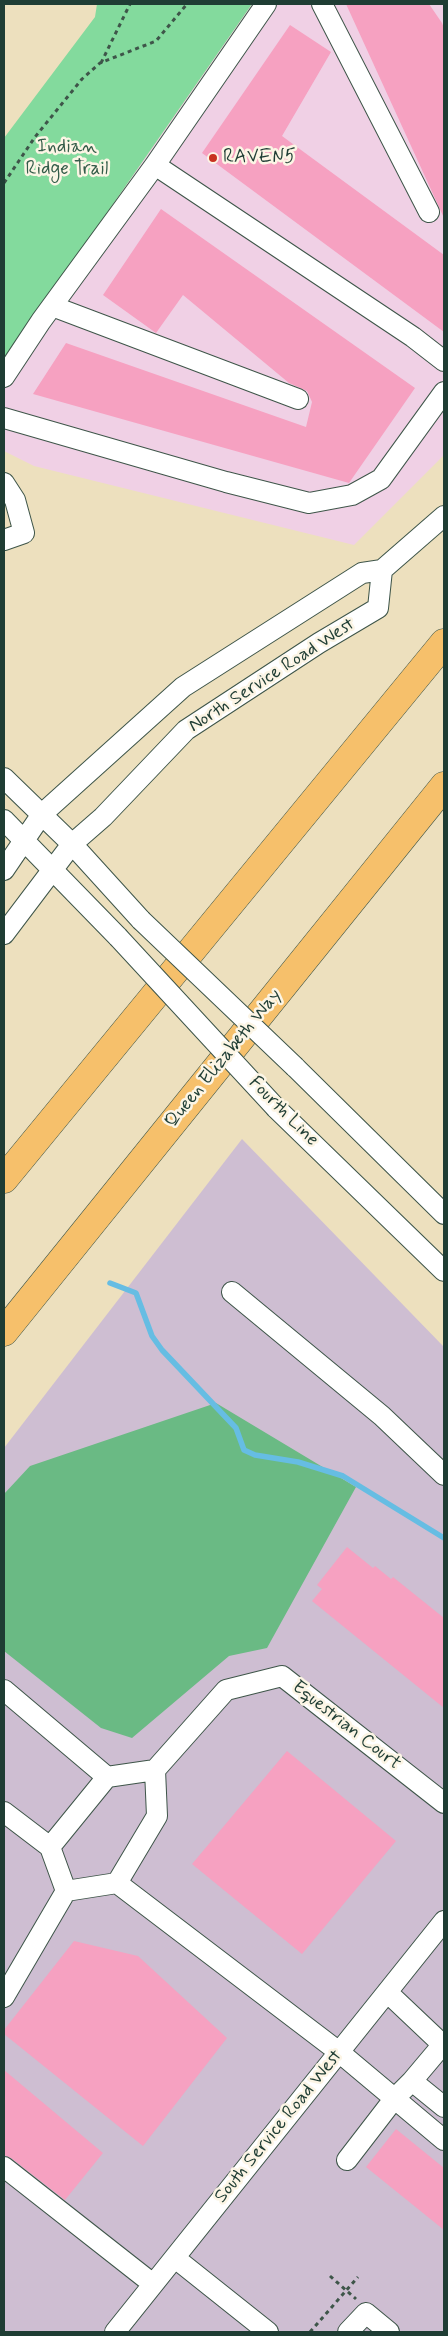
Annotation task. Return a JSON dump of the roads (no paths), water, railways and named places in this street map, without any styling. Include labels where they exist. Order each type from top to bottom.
[{"type":"highway","points":[[4,1179],[444,643]]},
{"type":"highway","name":"Queen Elizabeth Way","points":[[4,1332],[444,786]]},
{"type":"street","points":[[4,377],[52,306],[154,165],[266,4]]},
{"type":"street","points":[[322,4],[430,212]]},
{"type":"street","points":[[154,165],[413,337],[444,361]]},
{"type":"street","points":[[52,306],[298,399]]},
{"type":"street","points":[[4,418],[309,504],[352,495],[381,478],[444,392]]},
{"type":"street","points":[[4,483],[15,500],[24,533],[4,540]]},
{"type":"street","name":"North Service Road West","points":[[4,870],[42,814],[183,687],[362,573],[382,570],[444,516]]},
{"type":"street","name":"North Service Road West","points":[[4,934],[72,844],[103,816],[186,730],[378,608],[382,570]]},
{"type":"street","points":[[4,778],[72,844],[141,920],[295,1067],[444,1214]]},
{"type":"street","name":"Fourth Line","points":[[4,820],[118,936],[276,1108],[444,1271]]},
{"type":"street","points":[[232,1292],[382,1416],[444,1475]]},
{"type":"street","name":"Equestrian Court","points":[[156,1770],[226,1690],[282,1676],[444,1803]]},
{"type":"street","points":[[4,1690],[107,1778]]},
{"type":"street","points":[[50,1847],[107,1778],[156,1770],[158,1816],[117,1883]]},
{"type":"street","points":[[4,1812],[50,1847],[66,1891]]},
{"type":"street","points":[[66,1891],[117,1883],[340,2052],[444,2140]]},
{"type":"street","points":[[4,1997],[66,1891]]},
{"type":"street","name":"South Service Road West","points":[[115,2332],[444,1921]]},
{"type":"street","points":[[347,2160],[394,2099],[444,2044],[387,1992]]},
{"type":"street","points":[[412,2081],[444,2107]]},
{"type":"street","points":[[4,2167],[153,2284]]},
{"type":"street","points":[[174,2258],[268,2332]]},
{"type":"street","points":[[348,2332],[366,2313],[389,2332]]},
{"type":"waterway","points":[[110,1283],[136,1293],[152,1336],[162,1350],[236,1428],[244,1450],[255,1455],[298,1462],[343,1476],[444,1538]]},
{"type":"place","name":"RAVEN5","points":[[213,158]]},
{"type":"park label","name":"Indian Ridge Trail","points":[[67,159]]}]
